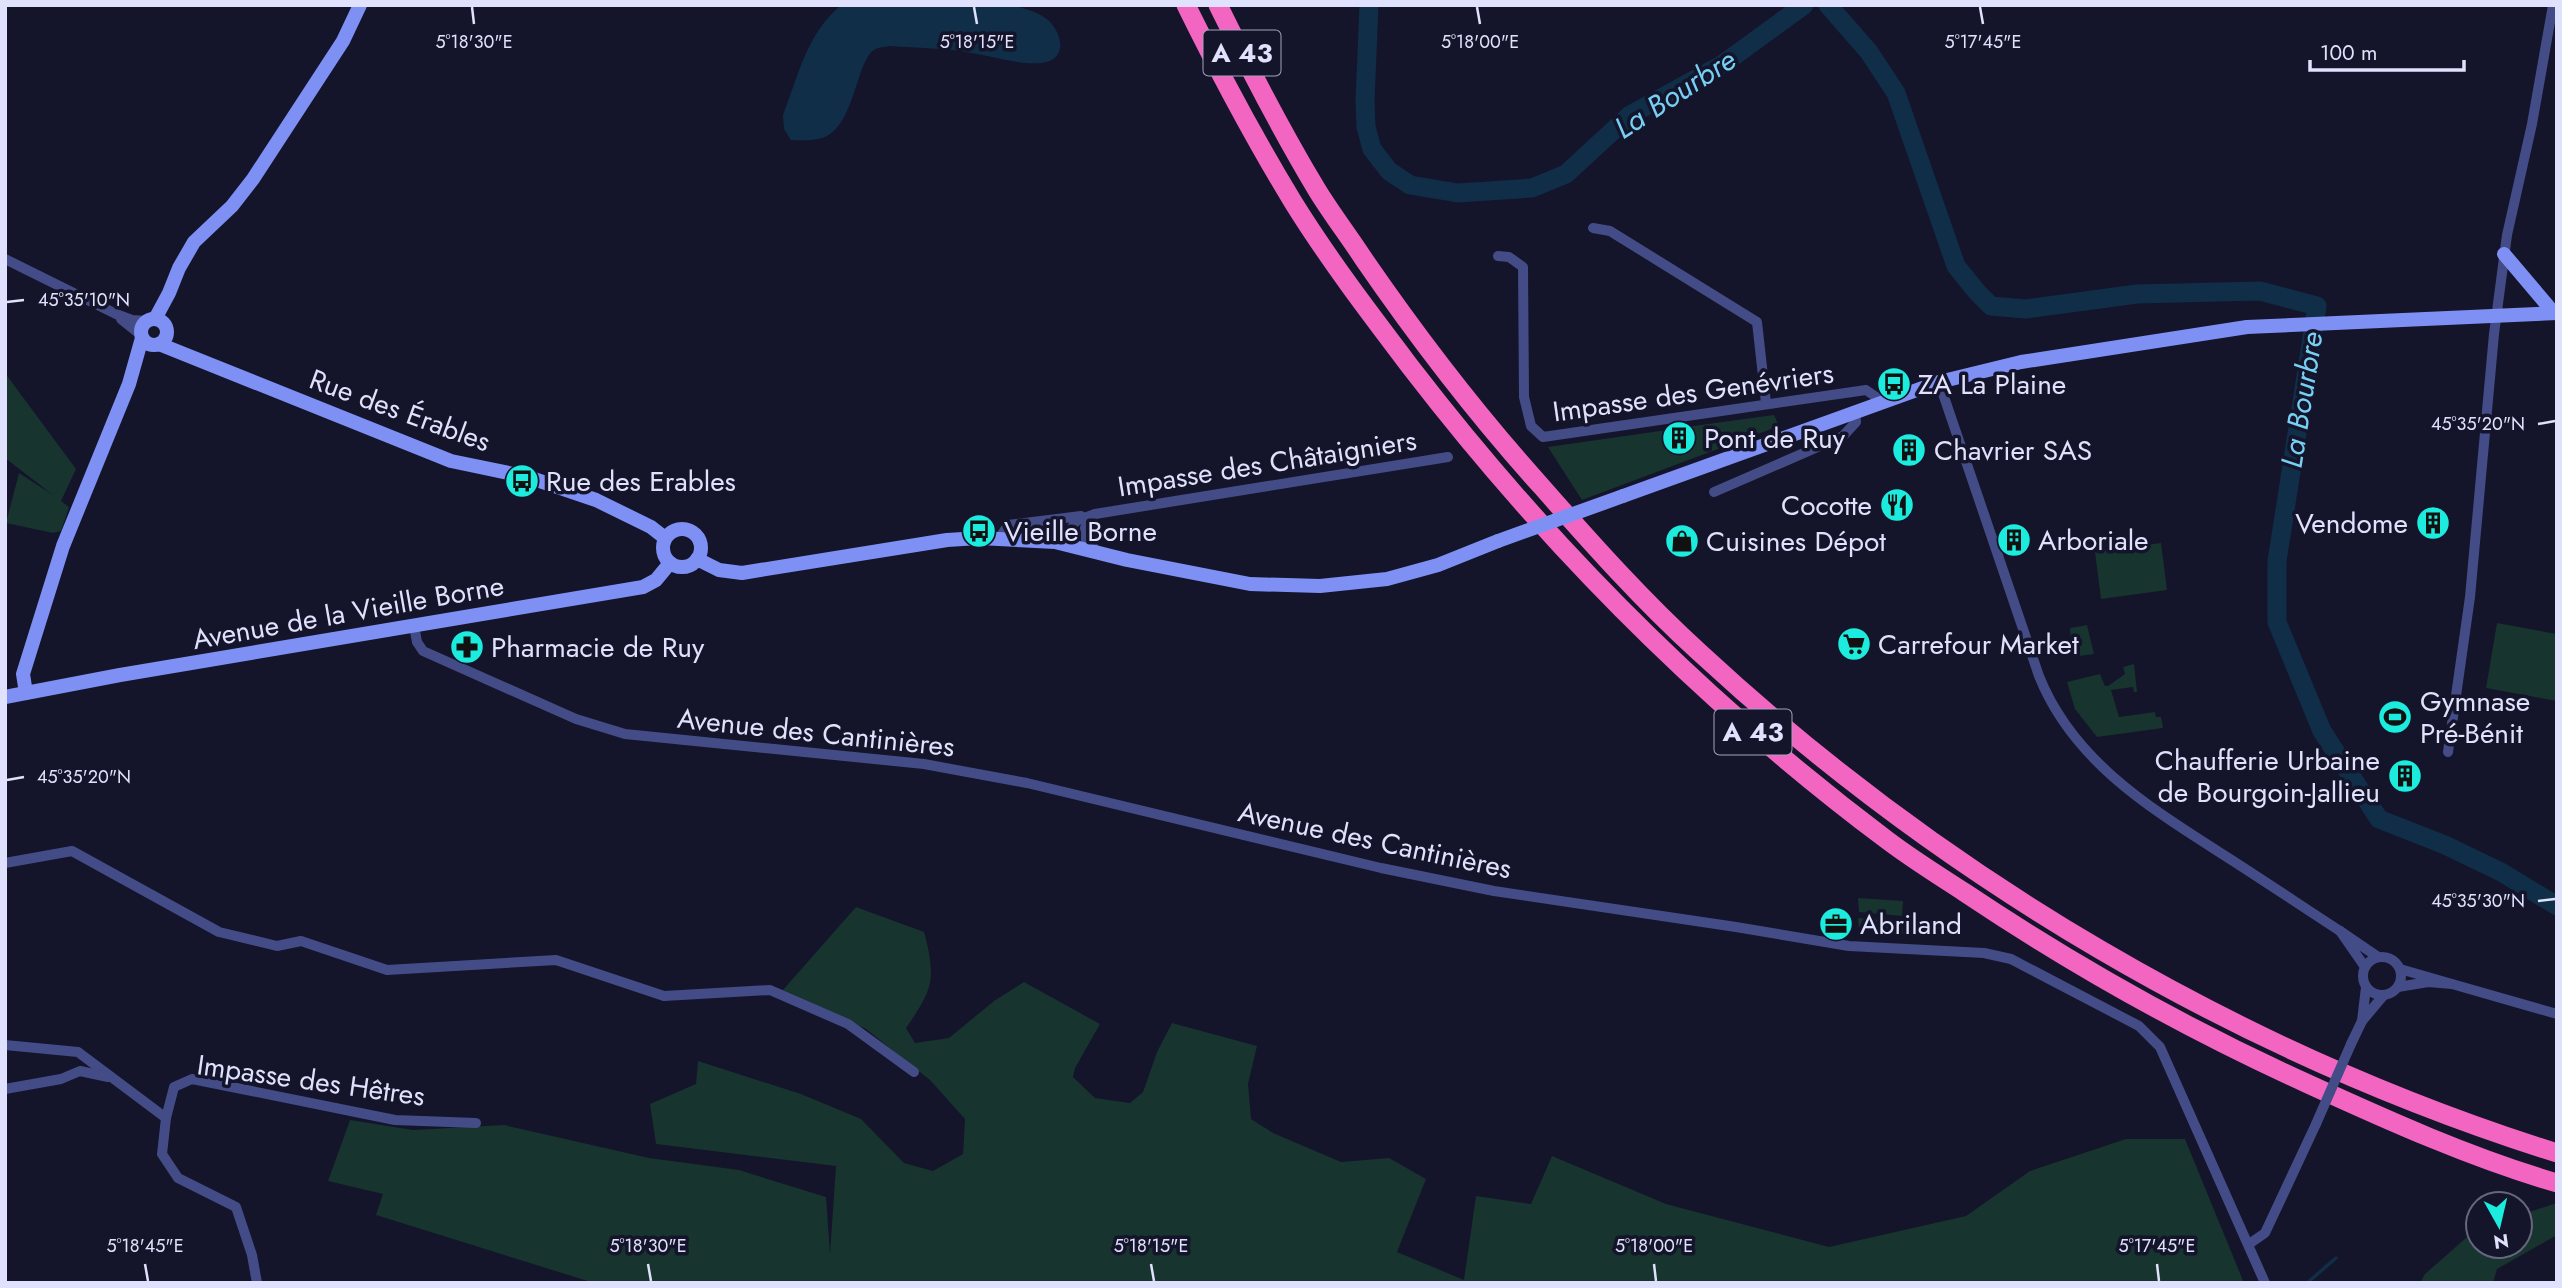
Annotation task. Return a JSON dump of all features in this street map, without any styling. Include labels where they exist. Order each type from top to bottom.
[{"type":"highway","name":"A 43","points":[[1186,5],[1226,85],[1294,204],[1376,321],[1465,437],[1580,567],[1677,665],[1787,762],[1891,843],[2011,923],[2119,989],[2235,1051],[2373,1114],[2557,1183]]},
{"type":"highway","name":"A 43","points":[[1218,5],[1266,100],[1319,192],[1398,309],[1482,420],[1591,542],[1698,651],[1794,734],[1909,824],[2026,904],[2133,969],[2246,1030],[2376,1089],[2557,1153]]},
{"type":"main road","points":[[26,693],[23,674],[63,546],[179,268],[194,242],[232,206],[253,179],[343,41],[360,5]]},
{"type":"main road","points":[[2504,254],[2555,313]]},
{"type":"main road","points":[[697,559],[719,570],[743,573],[947,540],[999,539],[1055,542],[1250,584],[1320,586],[1387,579],[1438,565],[1882,401],[1939,382],[2021,362],[2247,327],[2555,313]]},
{"type":"main road","name":"Rue des Érables","points":[[153,333],[195,358],[451,461],[528,477],[596,500],[651,527],[665,538]]},
{"type":"main road","points":[[674,530],[691,531],[701,545],[697,559],[685,567],[670,563],[663,549],[665,538],[674,530]]},
{"type":"main road","name":"Avenue de la Vieille Borne","points":[[5,696],[643,587],[656,580],[670,563]]},
{"type":"street","points":[[2448,752],[2470,597],[2504,254],[2532,124],[2553,5]]},
{"type":"street","points":[[1593,228],[1611,231],[1757,322],[1766,403]]},
{"type":"street","name":"Impasse des Genévriers","points":[[1498,256],[1509,257],[1523,267],[1524,397],[1531,426],[1542,437],[1867,390],[1882,401]]},
{"type":"street","points":[[5,259],[132,320],[153,333]]},
{"type":"street","points":[[1939,382],[2049,702],[2079,742],[2107,773],[2134,796],[2378,957],[2394,960],[2402,975],[2399,987]]},
{"type":"street","points":[[1714,492],[1843,436],[1856,422],[1855,411]]},
{"type":"street","name":"Impasse des Châtaigniers","points":[[1055,542],[1068,534],[1076,521],[1095,514],[1448,457]]},
{"type":"street","points":[[999,539],[1008,525],[1095,514]]},
{"type":"street","name":"Impasse des Châtaigniers","points":[[1095,514],[1085,528],[1086,540],[1099,553]]},
{"type":"street","name":"Avenue des Cantinières","points":[[414,626],[417,642],[423,652],[576,719],[625,734],[924,764],[1027,783],[1381,868],[1494,891],[1849,946],[1984,953],[2011,959],[2139,1027],[2160,1047],[2265,1283]]},
{"type":"street","points":[[5,863],[72,851],[219,932],[277,946],[301,942],[387,970],[556,960],[664,996],[770,990],[848,1024],[914,1072]]},
{"type":"street","points":[[2340,931],[2365,967]]},
{"type":"street","points":[[2362,1021],[2366,987],[2363,977],[2365,967],[2378,957]]},
{"type":"street","points":[[2400,969],[2557,1014]]},
{"type":"street","points":[[2366,987],[2383,996],[2399,987],[2419,982],[2452,984]]},
{"type":"street","points":[[2249,1244],[2265,1233],[2362,1021],[2383,996]]},
{"type":"street","points":[[5,1045],[78,1052],[166,1118],[162,1154],[178,1178],[236,1207],[252,1255],[257,1283]]},
{"type":"street","points":[[5,1089],[61,1079],[80,1071],[112,1078]]},
{"type":"street","name":"Impasse des Hêtres","points":[[166,1118],[174,1087],[192,1079],[394,1120],[476,1123]]},
{"type":"green space","points":[[5,373],[76,469],[61,501],[69,507],[61,531],[53,533],[6,523],[19,473],[53,495],[5,458]]},
{"type":"green space","points":[[1774,415],[1779,426],[1582,500],[1548,447],[1667,430],[1678,443],[1686,440],[1686,427]]},
{"type":"green space","points":[[2161,543],[2167,590],[2101,599],[2095,552]]},
{"type":"green space","points":[[2497,623],[2557,634],[2557,701],[2486,688]]},
{"type":"green space","points":[[2087,625],[2094,654],[2072,657],[2070,628]]},
{"type":"green space","points":[[2134,664],[2137,692],[2134,692],[2133,687],[2111,690],[2119,717],[2155,712],[2156,717],[2161,717],[2163,728],[2097,737],[2075,709],[2067,682],[2100,674],[2105,686],[2108,686],[2125,674],[2123,667]]},
{"type":"green space","points":[[1858,898],[1903,901],[1902,916],[1859,912]]},
{"type":"green space","points":[[856,907],[924,932],[931,977],[923,1000],[906,1028],[915,1043],[949,1038],[994,1001],[1024,982],[1100,1024],[1075,1068],[1073,1077],[1095,1098],[1130,1103],[1143,1092],[1157,1052],[1172,1023],[1257,1046],[1248,1084],[1251,1119],[1273,1133],[1341,1162],[1389,1158],[1426,1179],[1397,1252],[1464,1280],[1476,1196],[1531,1204],[1552,1156],[1666,1204],[1829,1247],[1966,1216],[2030,1171],[2126,1139],[2185,1139],[2244,1283],[594,1283],[376,1215],[383,1194],[328,1181],[350,1120],[413,1130],[504,1125],[649,1158],[739,1170],[826,1197],[830,1254],[836,1166],[656,1144],[650,1104],[696,1084],[698,1061],[801,1094],[861,1119],[904,1163],[933,1171],[963,1154],[965,1119],[930,1080],[866,1029],[782,991]]},
{"type":"green space","points":[[1858,918],[1917,922],[1915,935],[1859,930]]},
{"type":"green space","points":[[2557,1203],[2557,1235],[2534,1248],[2534,1210]]},
{"type":"green space","points":[[2464,1240],[2464,1260],[2513,1260],[2497,1269],[2493,1283],[2420,1283],[2425,1274]]},
{"type":"water","points":[[841,5],[1013,5],[1048,20],[1060,40],[1059,52],[1049,61],[1032,63],[951,50],[890,46],[877,48],[862,68],[840,124],[830,134],[818,139],[791,140],[784,129],[783,115],[799,70],[819,29]]},
{"type":"waterway","name":"La Bourbre","points":[[1369,5],[1365,101],[1366,127],[1372,149],[1389,171],[1410,185],[1458,193],[1532,188],[1566,174],[1630,115],[1723,64],[1804,5]]},
{"type":"waterway","name":"La Bourbre","points":[[1828,5],[1869,52],[1896,93],[1956,266],[1991,306],[2026,309],[2137,294],[2260,291],[2317,306],[2277,561],[2277,622],[2322,731],[2379,819],[2445,845],[2501,872],[2557,906]]},
{"type":"waterway","points":[[2307,1283],[2336,1258]]},
{"type":"place","name":"ZA La Plaine","points":[[1894,384]]},
{"type":"place","name":"Pont de Ruy","points":[[1679,438]]},
{"type":"place","name":"Chavrier SAS","points":[[1909,450]]},
{"type":"place","name":"Rue des Erables","points":[[522,481]]},
{"type":"place","name":"Cocotte","points":[[1897,505]]},
{"type":"place","name":"Vendome","points":[[2433,523]]},
{"type":"place","name":"Vieille Borne","points":[[979,531]]},
{"type":"place","name":"Arboriale","points":[[2014,540]]},
{"type":"place","name":"Cuisines Dépot","points":[[1682,541]]},
{"type":"place","name":"Carrefour Market","points":[[1854,644]]},
{"type":"place","name":"Pharmacie de Ruy","points":[[467,647]]},
{"type":"place","name":"Gymnase Pré-Bénit","points":[[2395,717]]},
{"type":"place","name":"Chaufferie Urbaine de Bourgoin-Jallieu","points":[[2405,776]]},
{"type":"place","name":"Abriland","points":[[1836,924]]}]
